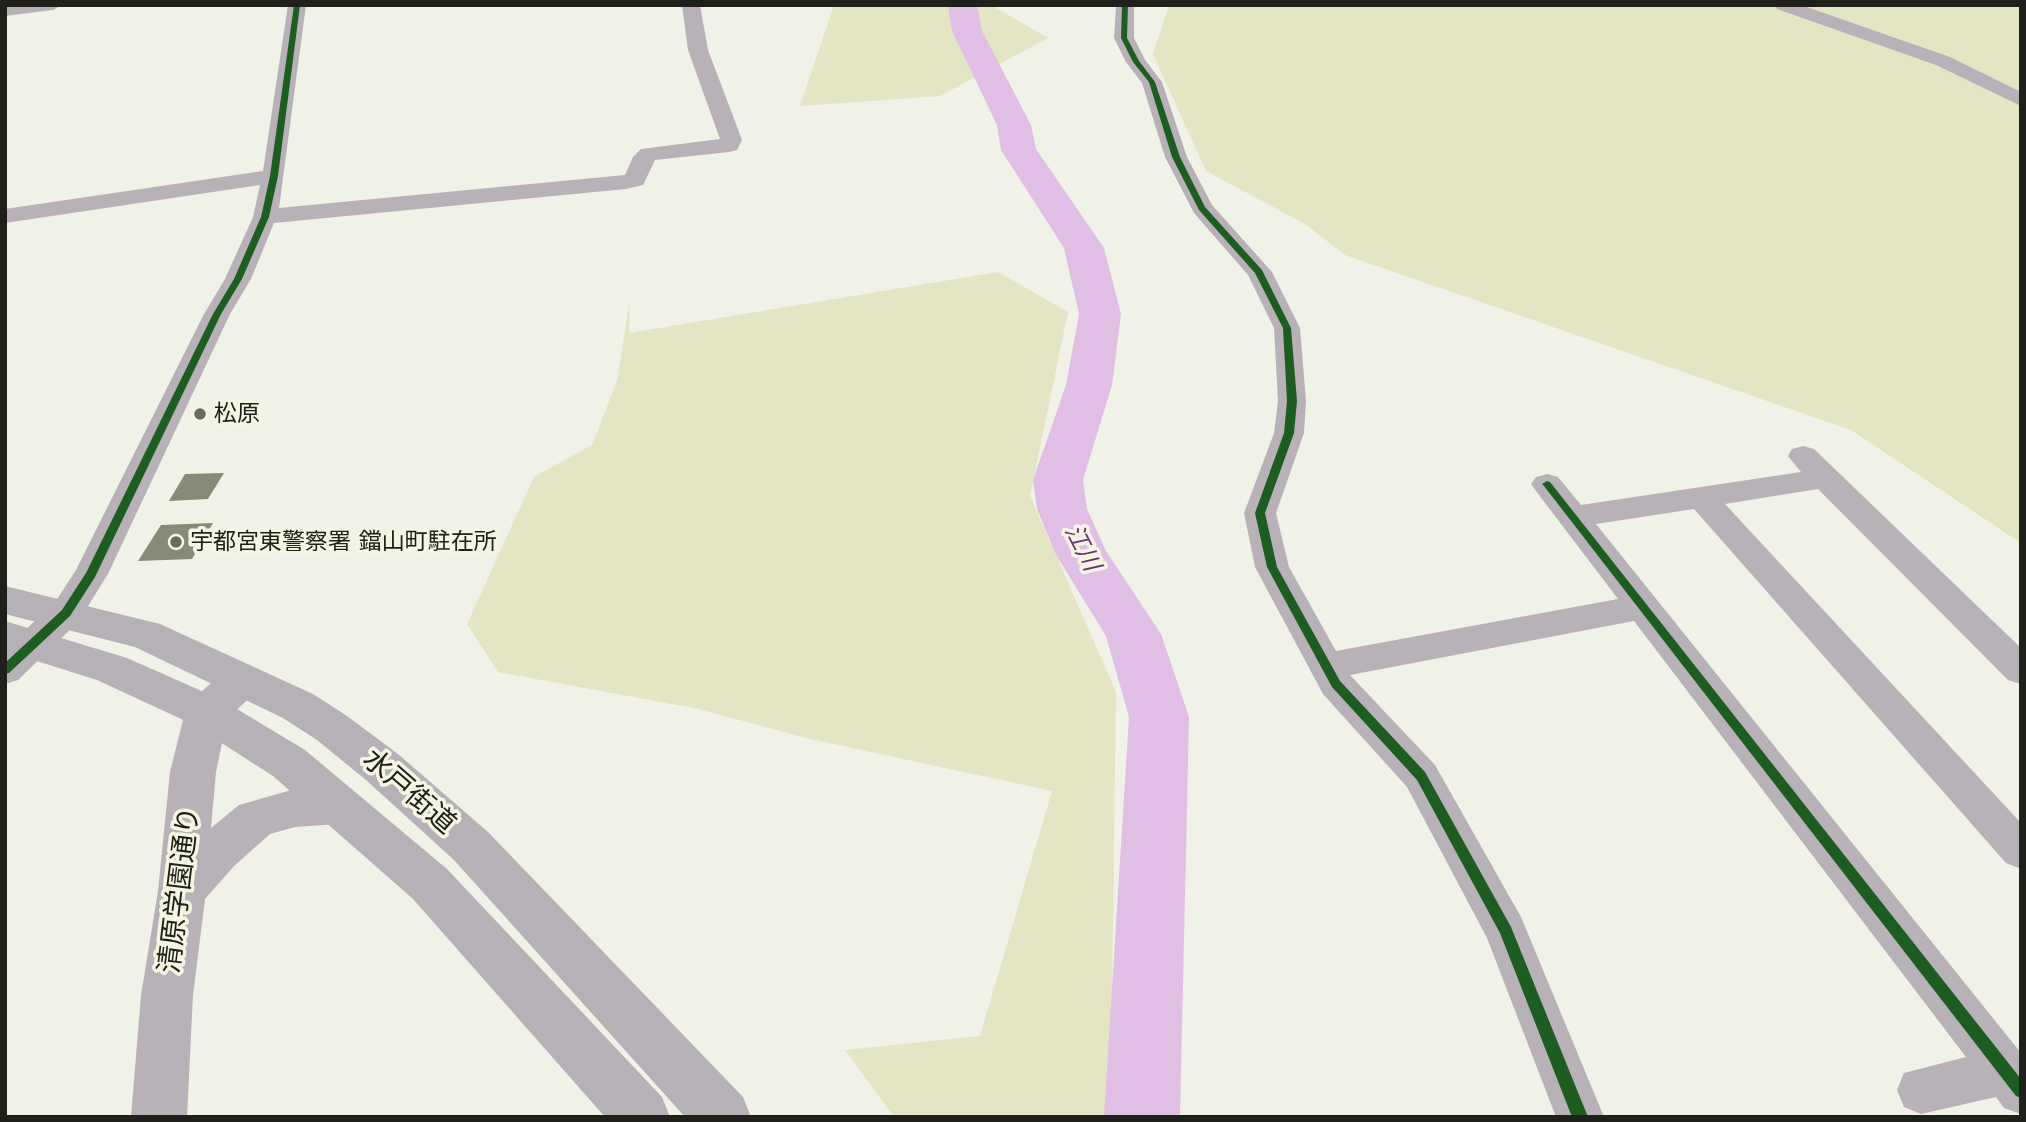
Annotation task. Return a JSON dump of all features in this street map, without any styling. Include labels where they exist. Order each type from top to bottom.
[{"type":"highway","name":"水戸街道","points":[[5,600],[28,641],[113,669],[207,712],[289,763],[429,884],[642,1117]]},
{"type":"highway","name":"水戸街道","points":[[28,641],[146,635],[298,706],[332,728],[382,767],[471,846],[723,1117]]},
{"type":"street","points":[[5,10],[53,5]]},
{"type":"street","points":[[28,641],[91,574],[265,217],[274,176],[297,5]]},
{"type":"street","points":[[265,217],[626,182],[635,180],[644,157],[649,154],[729,145],[732,141],[698,50],[691,5]]},
{"type":"street","points":[[1125,5],[1124,38],[1136,62],[1152,82],[1176,157],[1202,208],[1259,272],[1287,328],[1292,401],[1289,433],[1260,513],[1272,567],[1336,684],[1420,776],[1506,931],[1580,1117]]},
{"type":"street","points":[[1783,5],[1943,61],[2021,100]]},
{"type":"street","points":[[5,216],[274,176]]},
{"type":"street","points":[[1573,517],[1701,497],[1814,467],[2021,670]]},
{"type":"street","points":[[1547,484],[2013,1082]]},
{"type":"street","points":[[1701,497],[2021,851]]},
{"type":"street","points":[[1326,666],[1642,607]]},
{"type":"street","points":[[207,712],[242,680]]},
{"type":"street","name":"清原学園通り","points":[[159,1117],[167,995],[182,891],[193,772],[207,712]]},
{"type":"street","points":[[182,891],[216,852],[256,819],[295,808],[338,805]]},
{"type":"street","points":[[1921,1090],[2013,1082]]},
{"type":"green space","points":[[834,5],[991,5],[1048,38],[940,96],[800,106]]},
{"type":"green space","points":[[1169,5],[2021,5],[2021,543],[1851,430],[1345,255],[1305,224],[1206,171],[1153,54]]},
{"type":"green space","points":[[998,272],[1068,312],[1030,496],[1116,692],[1111,1066],[1104,1117],[894,1117],[845,1050],[980,1036],[1052,791],[806,738],[699,709],[498,672],[467,624],[534,477],[592,445],[617,381],[630,299],[629,333]]},
{"type":"building","points":[[224,473],[208,499],[169,501],[185,474]]},
{"type":"building","name":"宇都宮東警察署 鐺山町駐在所","points":[[213,523],[192,559],[138,561],[161,525]]},
{"type":"waterway","name":"江川","points":[[962,5],[967,31],[1014,125],[1019,150],[1057,203],[1084,248],[1100,314],[1089,385],[1058,480],[1062,509],[1082,555],[1133,634],[1159,717],[1142,1117]]},
{"type":"cycle path","points":[[5,670],[66,613],[91,574],[217,314],[238,279],[265,217],[274,176],[297,5]]},
{"type":"cycle path","points":[[1125,5],[1124,38],[1136,62],[1152,82],[1176,157],[1202,208],[1259,272],[1287,328],[1292,401],[1289,433],[1260,513],[1272,567],[1336,684],[1421,776],[1506,931],[1580,1117]]},
{"type":"cycle path","points":[[1547,484],[2021,1091]]},
{"type":"place","name":"松原","points":[[200,414]]},
{"type":"place","name":"宇都宮東警察署 鐺山町駐在所","points":[[176,542]]}]
